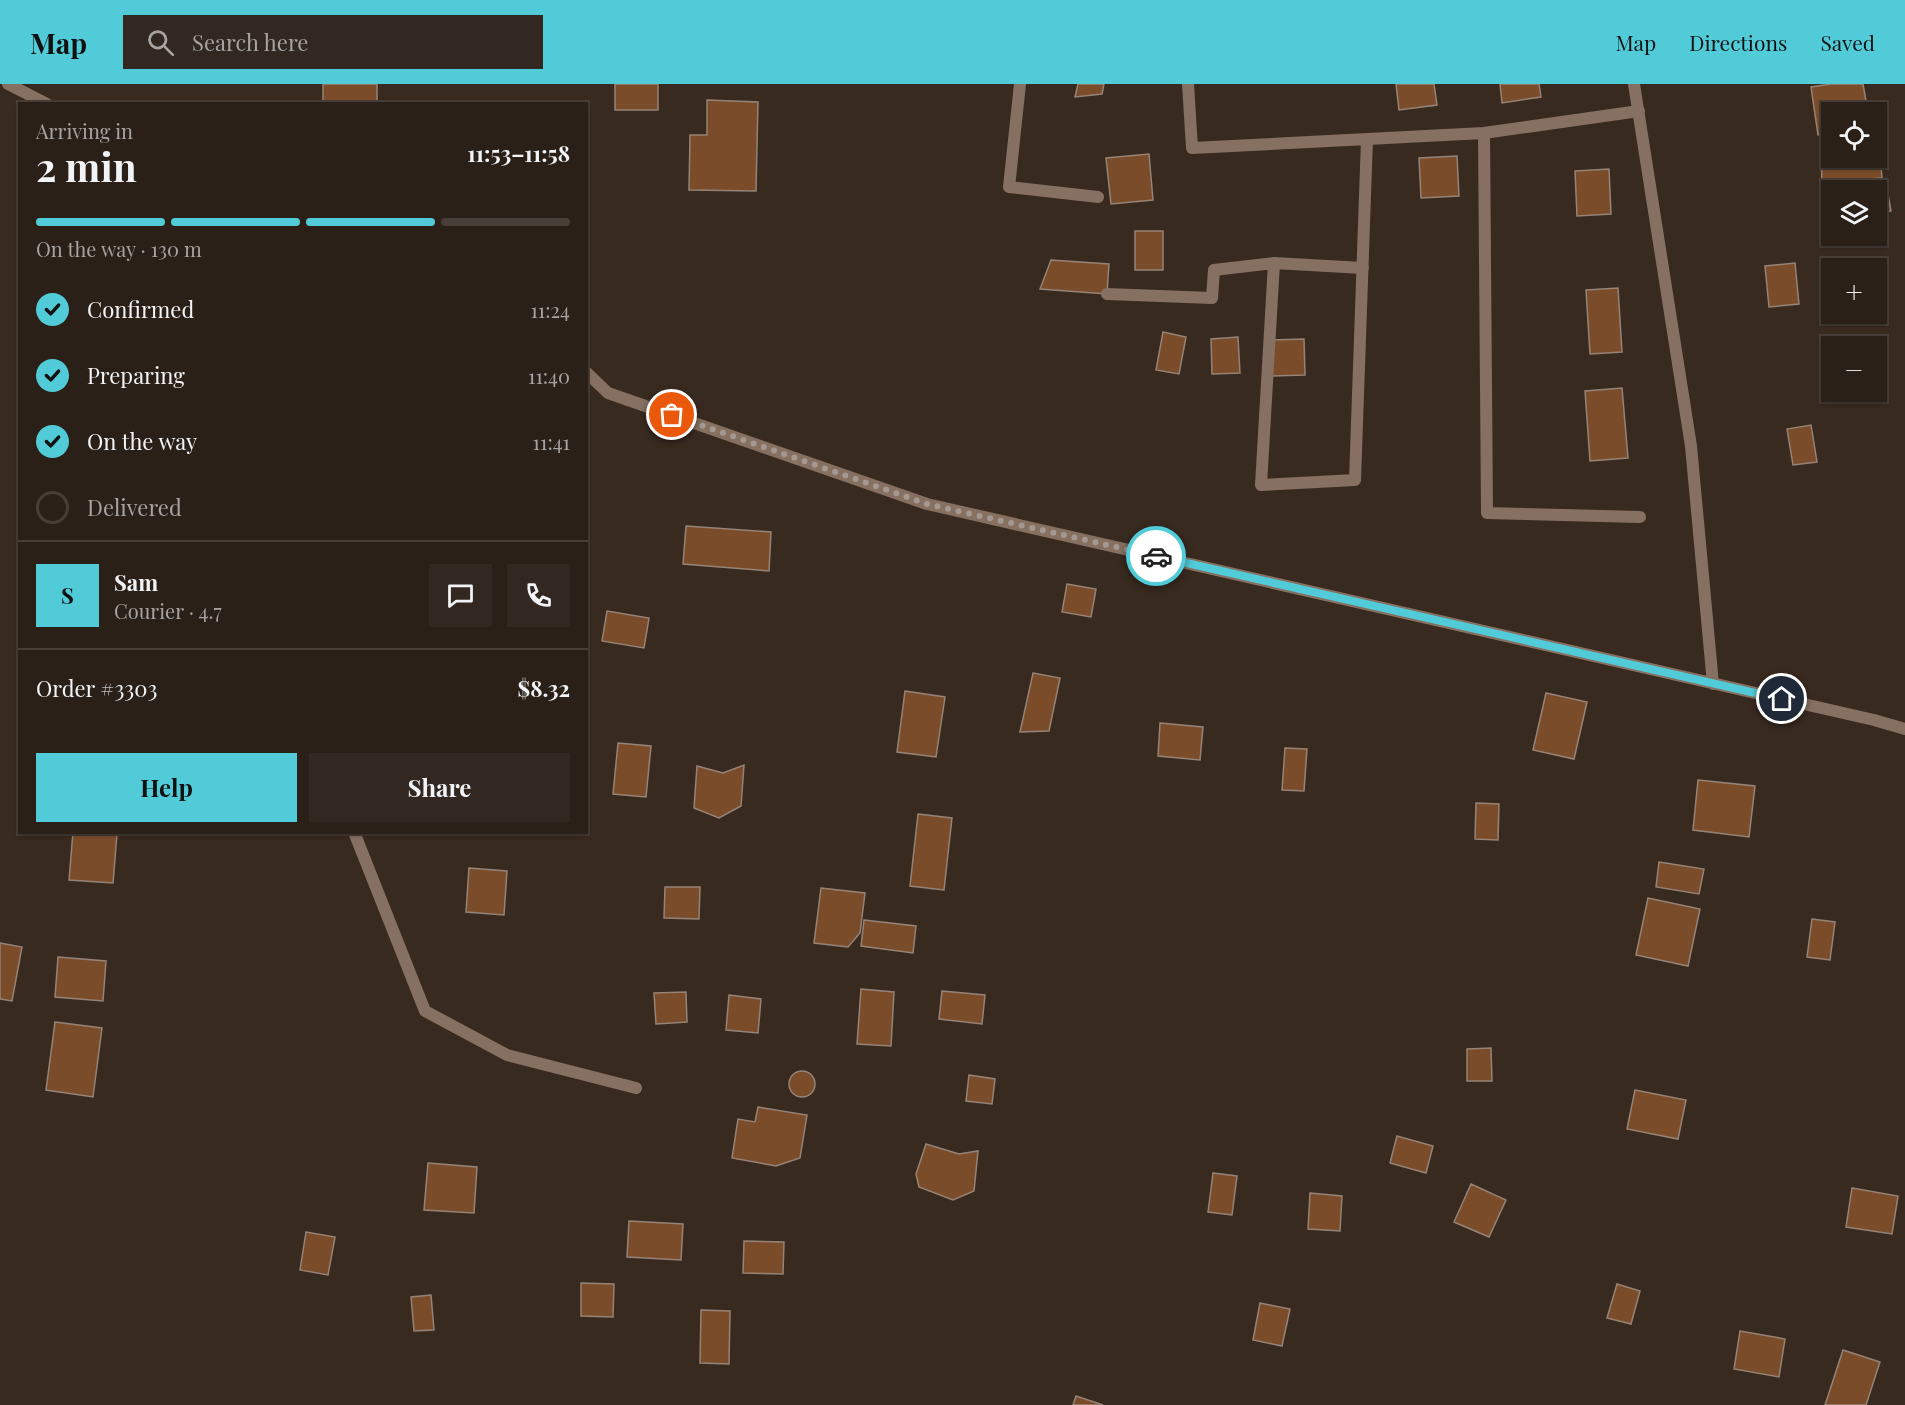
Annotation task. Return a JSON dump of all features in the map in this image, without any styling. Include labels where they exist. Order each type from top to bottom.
[{"type":"street","points":[[8,84],[43,102]]},
{"type":"street","points":[[1020,84],[1009,187],[1098,197]]},
{"type":"street","points":[[1188,84],[1192,148],[1484,134],[1639,111]]},
{"type":"street","points":[[1634,84],[1691,446],[1713,684]]},
{"type":"street","points":[[1484,134],[1487,513],[1640,517]]},
{"type":"street","points":[[1274,263],[1261,485],[1355,480],[1367,139]]},
{"type":"street","points":[[1107,294],[1212,298],[1214,270],[1274,263],[1363,268]]},
{"type":"street","points":[[588,374],[608,393],[927,504],[1905,729]]},
{"type":"street","points":[[355,834],[425,1011],[507,1055],[636,1088]]},
{"type":"building","points":[[323,84],[377,84],[377,102],[323,102]]},
{"type":"building","points":[[615,84],[658,84],[658,110],[615,110]]},
{"type":"building","points":[[1078,84],[1104,84],[1102,94],[1075,97]]},
{"type":"building","points":[[1396,84],[1434,84],[1437,105],[1399,110]]},
{"type":"building","points":[[1500,84],[1539,84],[1541,97],[1502,103]]},
{"type":"building","points":[[1831,84],[1863,84],[1866,102],[1821,102],[1821,135],[1818,135],[1811,87]]},
{"type":"building","points":[[707,100],[758,102],[756,191],[689,190],[690,135],[707,135]]},
{"type":"building","points":[[1149,154],[1153,200],[1111,204],[1106,158]]},
{"type":"building","points":[[1457,156],[1459,196],[1421,198],[1419,158]]},
{"type":"building","points":[[1821,168],[1881,168],[1882,178],[1822,180]]},
{"type":"building","points":[[1609,169],[1611,214],[1577,216],[1575,171]]},
{"type":"building","points":[[1887,189],[1891,211],[1887,212]]},
{"type":"building","points":[[1135,231],[1163,231],[1163,270],[1135,270]]},
{"type":"building","points":[[1051,260],[1109,264],[1107,294],[1040,289]]},
{"type":"building","points":[[1795,263],[1799,304],[1769,307],[1765,266]]},
{"type":"building","points":[[1618,288],[1622,352],[1590,354],[1586,290]]},
{"type":"building","points":[[1163,332],[1186,337],[1179,374],[1156,370]]},
{"type":"building","points":[[1238,337],[1240,373],[1212,374],[1211,339]]},
{"type":"building","points":[[1304,339],[1305,375],[1272,376],[1271,340]]},
{"type":"building","points":[[1622,388],[1628,458],[1590,461],[1585,391]]},
{"type":"building","points":[[1811,425],[1817,462],[1793,465],[1787,429]]},
{"type":"building","points":[[686,526],[771,532],[769,571],[683,564]]},
{"type":"building","points":[[1067,584],[1096,589],[1091,617],[1062,612]]},
{"type":"building","points":[[607,611],[649,618],[644,648],[602,641]]},
{"type":"building","points":[[1033,673],[1060,678],[1049,731],[1020,732]]},
{"type":"building","points":[[905,691],[945,697],[936,757],[897,752]]},
{"type":"building","points":[[1546,693],[1587,702],[1574,759],[1533,750]]},
{"type":"building","points":[[1160,723],[1203,727],[1200,760],[1158,756]]},
{"type":"building","points":[[618,743],[651,746],[646,797],[613,794]]},
{"type":"building","points":[[1285,748],[1307,749],[1304,791],[1282,790]]},
{"type":"building","points":[[744,765],[741,806],[719,818],[694,808],[697,766],[723,773]]},
{"type":"building","points":[[1698,780],[1755,786],[1749,837],[1693,830]]},
{"type":"building","points":[[1476,803],[1499,804],[1498,840],[1475,839]]},
{"type":"building","points":[[918,814],[952,818],[944,890],[910,886]]},
{"type":"building","points":[[73,834],[117,834],[113,883],[69,880]]},
{"type":"building","points":[[1659,862],[1704,869],[1699,894],[1656,887]]},
{"type":"building","points":[[469,868],[507,871],[504,915],[466,912]]},
{"type":"building","points":[[665,887],[700,887],[699,919],[664,918]]},
{"type":"building","points":[[821,888],[865,893],[860,933],[848,947],[814,943]]},
{"type":"building","points":[[1648,898],[1700,909],[1688,966],[1636,955]]},
{"type":"building","points":[[1812,919],[1835,922],[1830,960],[1807,957]]},
{"type":"building","points":[[864,920],[916,926],[913,953],[861,946]]},
{"type":"building","points":[[0,943],[22,947],[12,1001],[0,999]]},
{"type":"building","points":[[58,957],[106,961],[103,1001],[55,997]]},
{"type":"building","points":[[861,989],[894,992],[891,1046],[857,1044]]},
{"type":"building","points":[[942,991],[985,995],[982,1024],[939,1019]]},
{"type":"building","points":[[686,992],[687,1022],[656,1024],[654,993]]},
{"type":"building","points":[[729,995],[761,999],[758,1033],[726,1030]]},
{"type":"building","points":[[55,1022],[102,1028],[93,1097],[46,1090]]},
{"type":"building","points":[[1491,1048],[1492,1081],[1467,1081],[1467,1049]]},
{"type":"building","points":[[802,1071],[811,1075],[815,1084],[811,1093],[802,1097],[793,1093],[789,1084],[793,1075]]},
{"type":"building","points":[[969,1075],[995,1079],[992,1104],[966,1101]]},
{"type":"building","points":[[1635,1090],[1686,1100],[1678,1139],[1627,1129]]},
{"type":"building","points":[[758,1107],[807,1115],[800,1158],[776,1166],[732,1158],[738,1119],[755,1122]]},
{"type":"building","points":[[1397,1136],[1433,1146],[1426,1173],[1390,1163]]},
{"type":"building","points":[[926,1144],[959,1154],[978,1151],[974,1191],[953,1200],[919,1187],[916,1174]]},
{"type":"building","points":[[428,1163],[477,1167],[474,1213],[424,1210]]},
{"type":"building","points":[[1213,1173],[1237,1176],[1232,1215],[1208,1212]]},
{"type":"building","points":[[1471,1184],[1506,1200],[1489,1237],[1454,1222]]},
{"type":"building","points":[[1852,1188],[1898,1196],[1892,1234],[1846,1227]]},
{"type":"building","points":[[1310,1193],[1342,1196],[1340,1231],[1308,1229]]},
{"type":"building","points":[[629,1221],[683,1224],[681,1260],[627,1257]]},
{"type":"building","points":[[306,1232],[335,1237],[328,1275],[300,1270]]},
{"type":"building","points":[[744,1241],[784,1242],[783,1274],[743,1273]]},
{"type":"building","points":[[581,1283],[614,1284],[613,1317],[581,1316]]},
{"type":"building","points":[[1617,1284],[1640,1291],[1631,1324],[1607,1318]]},
{"type":"building","points":[[431,1295],[434,1330],[414,1331],[411,1297]]},
{"type":"building","points":[[1260,1303],[1290,1309],[1282,1346],[1253,1340]]},
{"type":"building","points":[[701,1310],[730,1311],[729,1364],[700,1363]]},
{"type":"building","points":[[1740,1331],[1785,1339],[1779,1377],[1734,1369]]},
{"type":"building","points":[[1843,1350],[1880,1362],[1866,1405],[1825,1405]]},
{"type":"building","points":[[1076,1396],[1103,1405],[1073,1405]]},
{"type":"way so far","points":[[672,415],[927,504],[1156,556]]},
{"type":"route","points":[[1156,556],[1782,699]]}]
